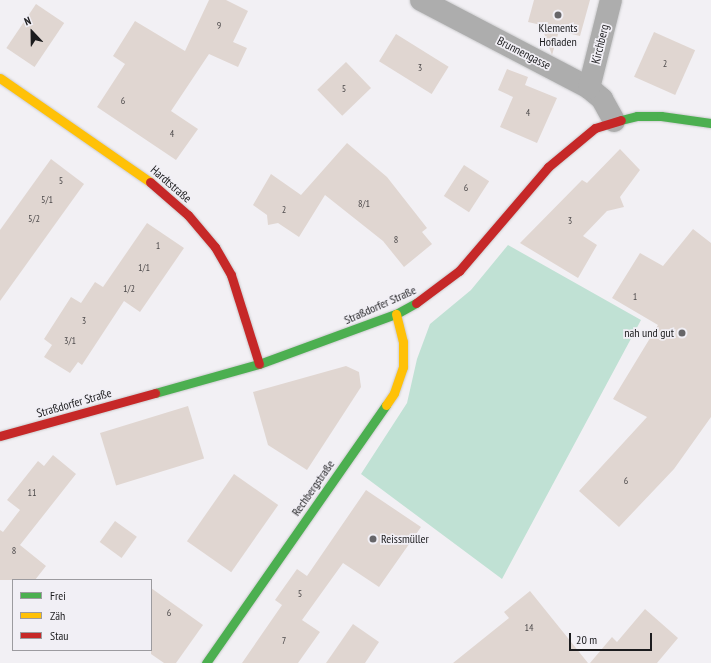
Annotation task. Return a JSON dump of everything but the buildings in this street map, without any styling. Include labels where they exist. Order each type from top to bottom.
[{"type":"street","name":"Brunnengasse","points":[[421,0],[590,88],[602,100],[614,121]]},
{"type":"street","name":"Kirchberg","points":[[590,88],[610,0]]},
{"type":"street","name":"Hardtstraße","points":[[0,78],[135,169],[188,215],[215,248],[231,276],[259,364]]},
{"type":"street","name":"Straßdorfer Straße","points":[[0,436],[259,364],[396,314],[429,296],[458,271],[563,152],[595,128],[614,121],[637,116],[661,116],[711,123]]},
{"type":"street","name":"Rechbergstraße","points":[[206,663],[394,393],[403,367],[403,342],[396,314]]},
{"type":"green space","points":[[508,245],[641,320],[502,579],[361,474],[407,403],[417,359],[430,324],[471,290]]},
{"type":"traffic: fast","points":[[621,120],[637,116],[661,116],[711,123]]},
{"type":"traffic: fast","points":[[155,393],[259,364],[396,314],[416,303]]},
{"type":"traffic: fast","points":[[206,663],[386,405]]},
{"type":"traffic: slow","points":[[0,78],[150,182]]},
{"type":"traffic: slow","points":[[386,405],[394,393],[403,367],[403,342],[396,314]]},
{"type":"traffic: jam","points":[[416,303],[459,271],[548,167],[595,128],[621,120]]},
{"type":"traffic: jam","points":[[150,182],[188,215],[215,247],[231,275],[259,364]]},
{"type":"traffic: jam","points":[[0,436],[155,393]]},
{"type":"place","name":"Klements Hofladen","points":[[558,15]]},
{"type":"place","name":"nah und gut","points":[[682,333]]},
{"type":"place","name":"Reissmüller","points":[[373,539]]}]
